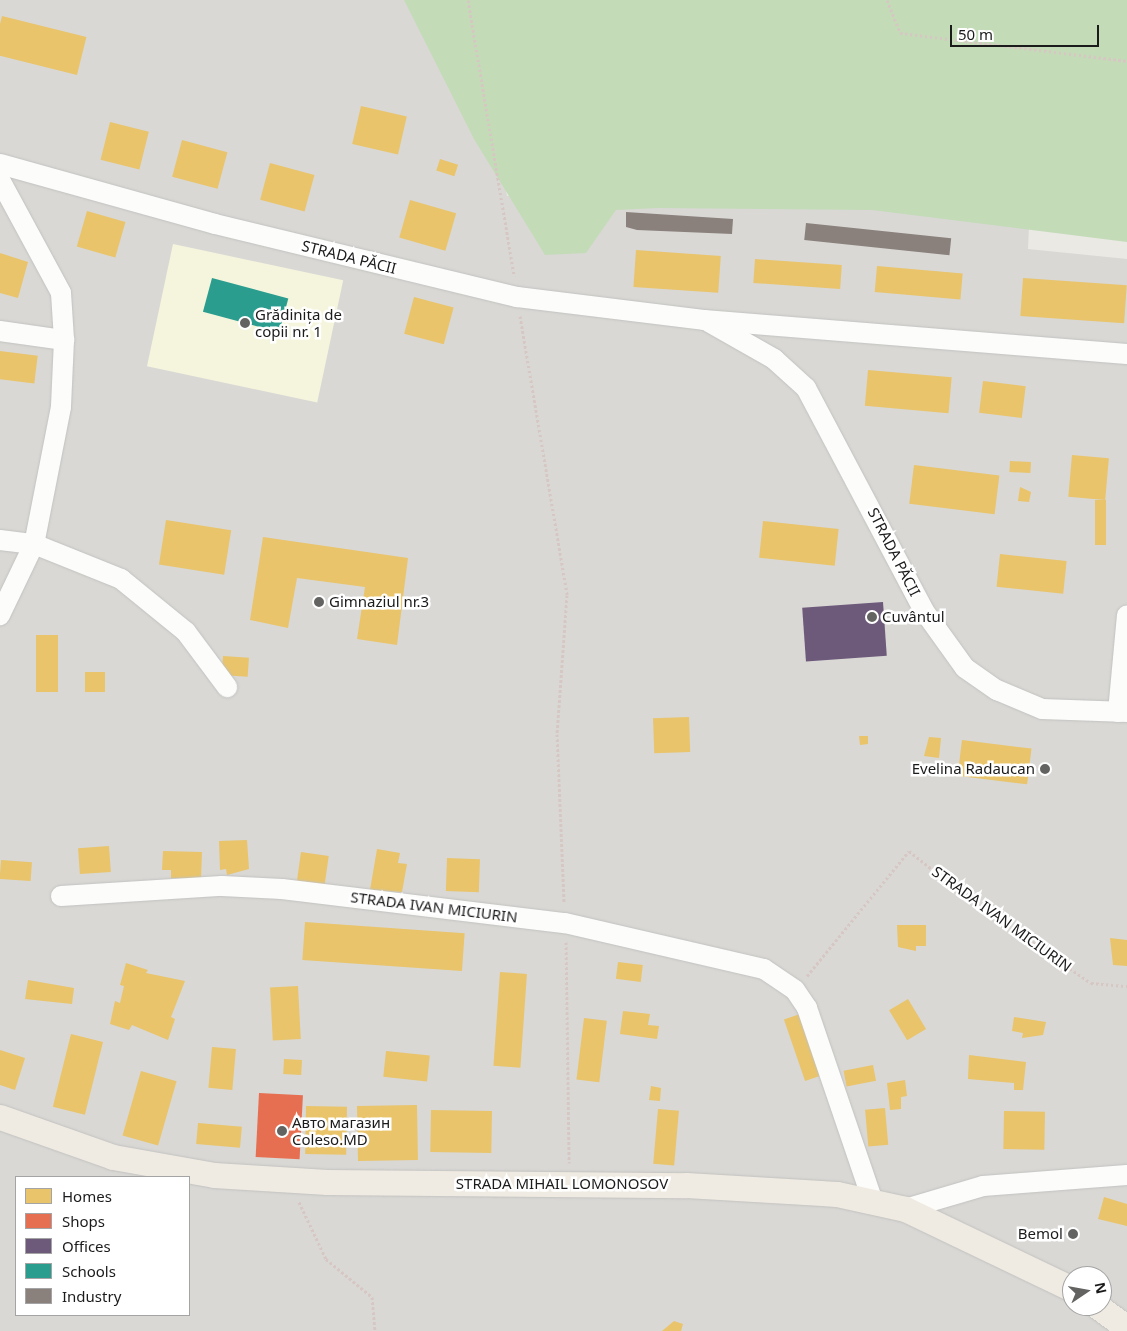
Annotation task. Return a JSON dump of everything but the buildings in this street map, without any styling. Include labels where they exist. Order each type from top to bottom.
[{"type":"main road","name":"STRADA MIHAIL LOMONOSOV","points":[[0,1117],[144,1164],[289,1181],[570,1184],[804,1190],[905,1209]]},
{"type":"main road","points":[[905,1209],[1062,1284]]},
{"type":"main road","points":[[1111,1316],[1127,1328]]},
{"type":"street","name":"STRADA PĂCII","points":[[0,164],[215,224],[517,297],[704,320],[1127,354]]},
{"type":"street","points":[[0,180],[61,292],[64,340],[61,407],[34,544],[0,615]]},
{"type":"street","name":"STRADA PĂCII","points":[[704,320],[774,359],[806,388],[924,611],[965,668],[996,690],[1042,708],[1122,712]]},
{"type":"street","points":[[0,331],[64,340]]},
{"type":"street","points":[[0,540],[34,544],[121,579],[186,632],[227,687]]},
{"type":"street","points":[[1122,712],[1127,615]]},
{"type":"street","name":"STRADA IVAN MICIURIN","points":[[61,896],[222,886],[282,889],[565,923],[764,969],[796,990],[807,1008],[873,1202]]},
{"type":"street","name":"STRADA MIHAIL LOMONOSOV","points":[[905,1209],[982,1186],[1127,1175]]},
{"type":"path","points":[[468,0],[567,595],[557,734],[565,923],[570,1184]]},
{"type":"path","points":[[887,0],[900,33],[1127,61]]},
{"type":"path","name":"STRADA IVAN MICIURIN","points":[[796,990],[909,851],[971,900],[1091,983],[1127,986]]},
{"type":"path","points":[[289,1181],[326,1259],[372,1297],[375,1331]]},
{"type":"shaded area","points":[[0,0],[475,0],[507,196],[583,189],[617,173],[1029,226],[1028,249],[1127,259],[1127,1331],[0,1331]]},
{"type":"shaded area","name":"Grădinița de copii nr. 1","points":[[173,244],[343,280],[317,402],[147,366]]},
{"type":"green space","points":[[404,0],[1127,0],[1127,242],[872,210],[658,208],[616,210],[586,253],[545,255],[474,139]]},
{"type":"place","name":"Grădinița de copii nr. 1","points":[[245,323]]},
{"type":"place","name":"Gimnaziul nr.3","points":[[319,602]]},
{"type":"place","name":"Cuvântul","points":[[872,617]]},
{"type":"place","name":"Evelina Radaucan","points":[[1045,769]]},
{"type":"place","name":"Авто магазин Coleso.MD","points":[[282,1131]]},
{"type":"place","name":"Bemol","points":[[1073,1234]]}]
